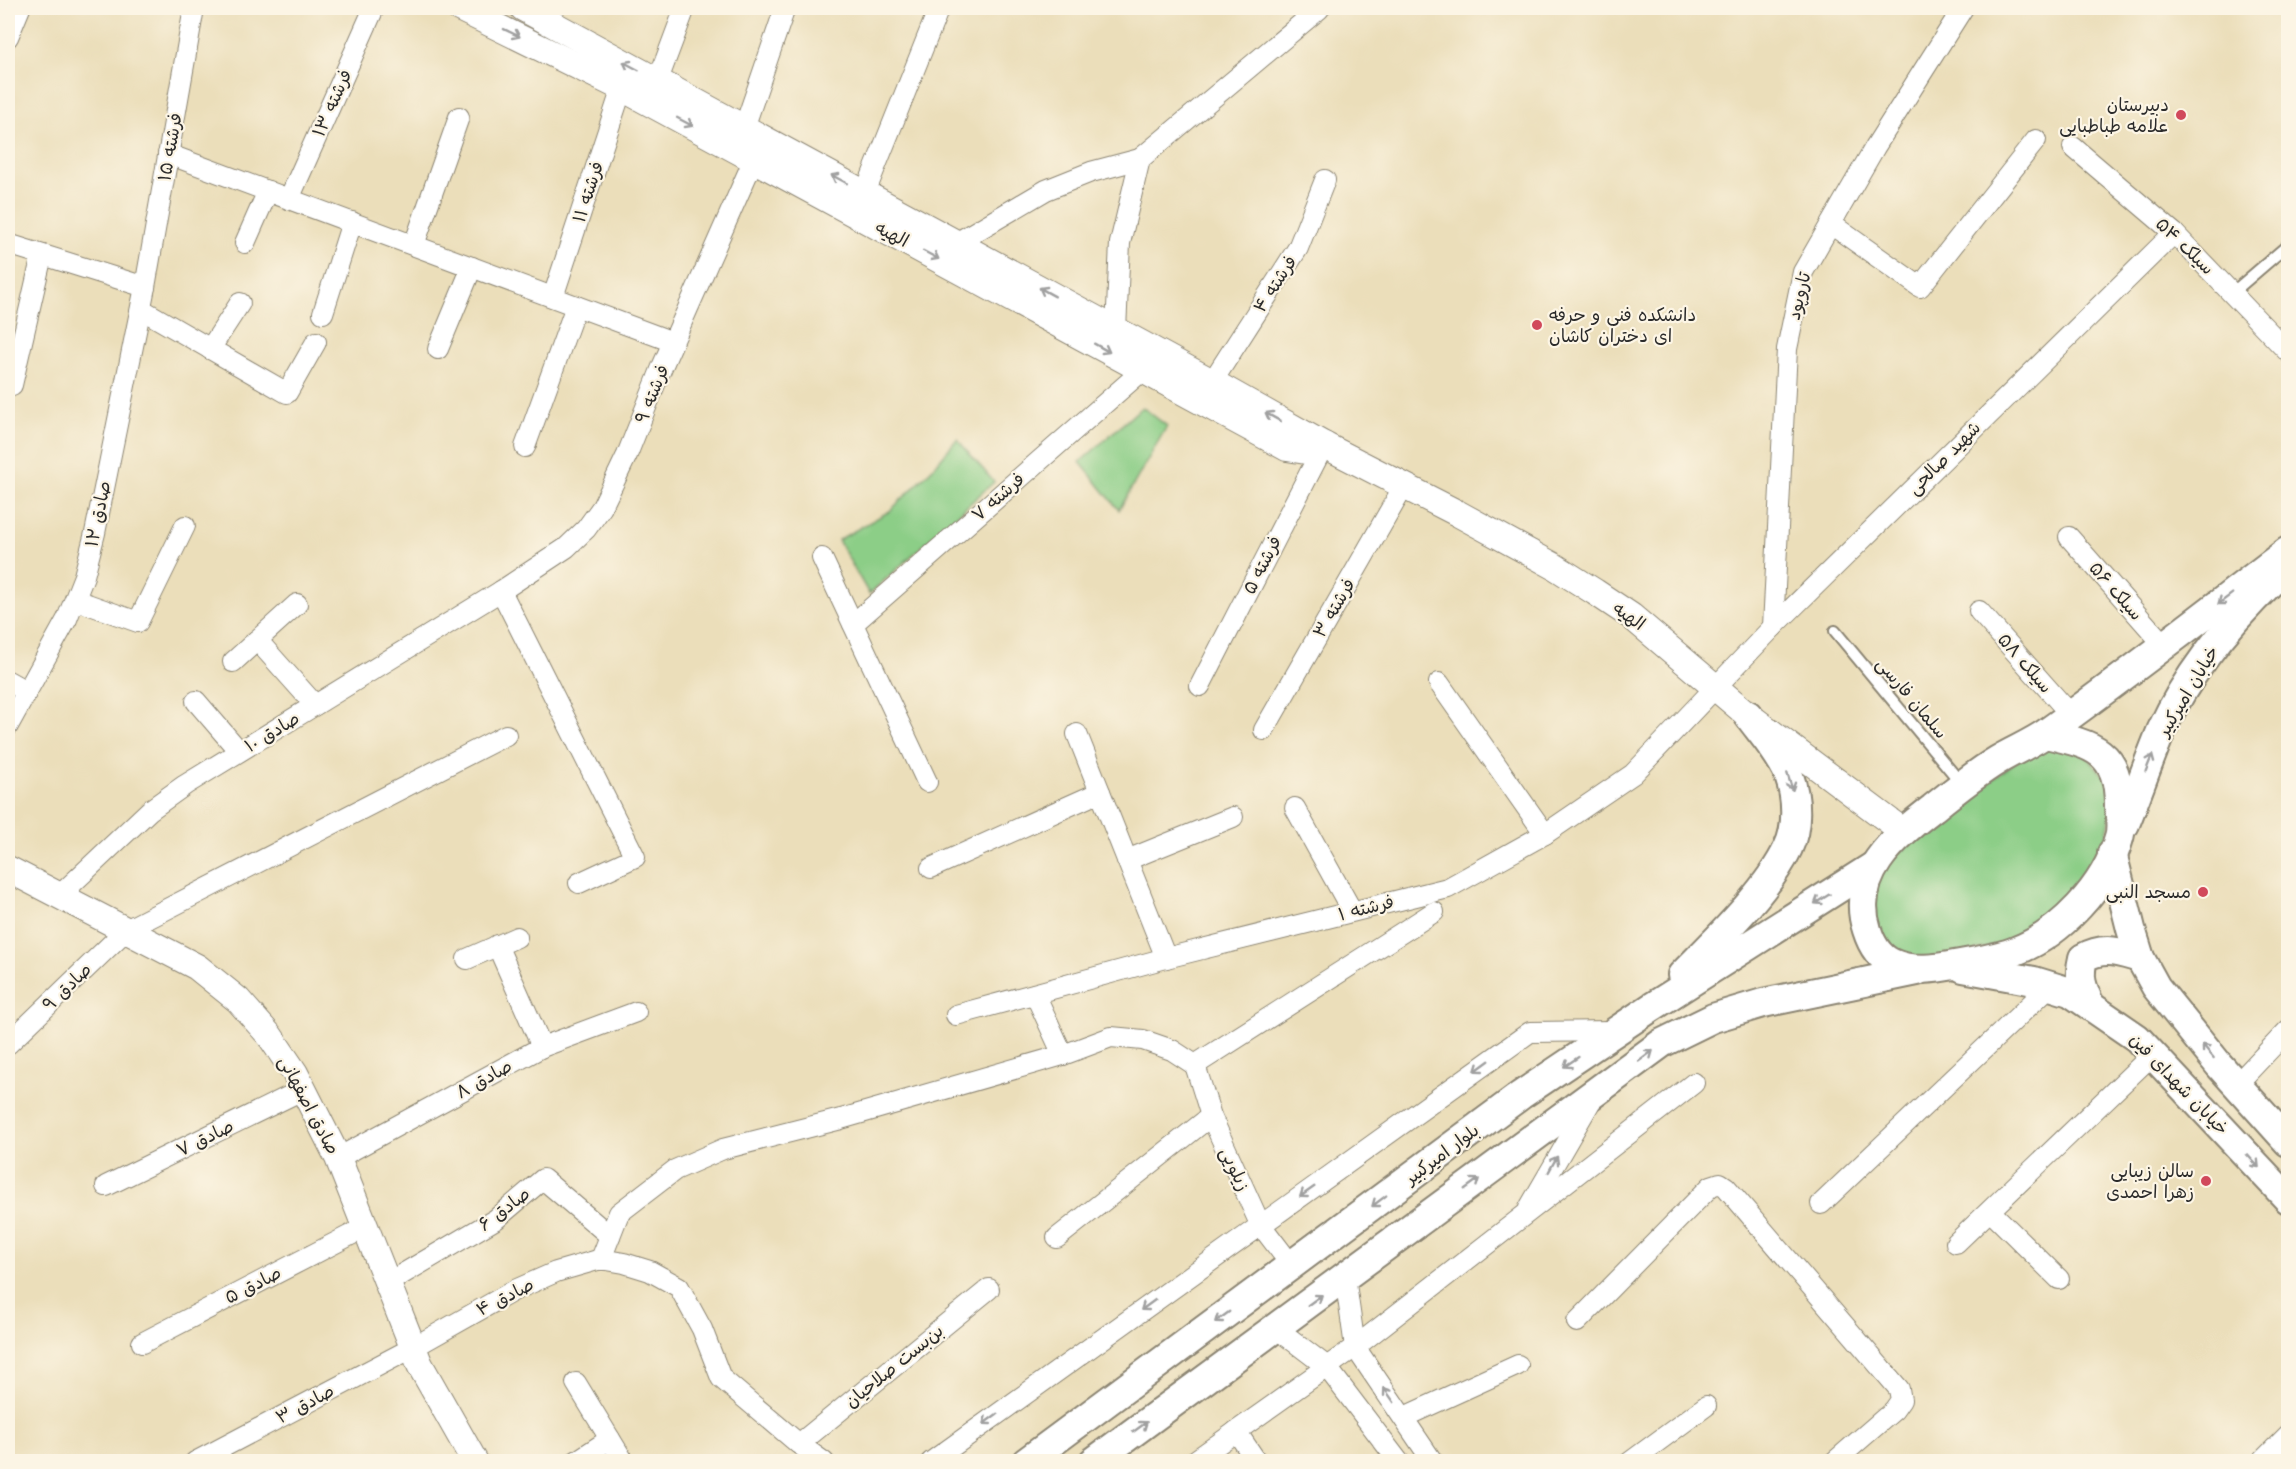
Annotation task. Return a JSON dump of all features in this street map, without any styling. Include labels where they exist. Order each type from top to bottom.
[{"type":"main road","name":"خیابان امیرکبیر","points":[[1872,867],[1904,832],[1963,785],[1996,761],[2046,734],[2289,551]]},
{"type":"main road","name":"خیابان امیرکبیر","points":[[1937,968],[2015,951],[2040,938],[2066,919],[2085,900],[2102,877],[2163,728],[2183,693],[2205,657],[2218,641],[2252,601],[2289,565]]},
{"type":"main road","points":[[1652,1007],[1732,922],[1769,878],[1789,847],[1795,817],[1795,796],[1788,774],[1748,715]]},
{"type":"main road","points":[[2046,734],[2077,741],[2100,752],[2116,773],[2119,791],[2116,845],[2140,958],[2156,987],[2289,1143]]},
{"type":"main road","name":"بلوار امیرکبیر","points":[[1026,1461],[1521,1095],[1615,1031],[1872,867]]},
{"type":"main road","name":"خیابان شهدای فین","points":[[1872,867],[1863,895],[1863,919],[1870,940],[1879,954],[1891,963],[2050,986],[2070,992],[2137,1038],[2289,1199]]},
{"type":"main road","points":[[2090,1005],[2082,988],[2079,972],[2083,958],[2094,951],[2111,950],[2140,958]]},
{"type":"main road","points":[[1093,1461],[1662,1043],[1713,1018],[1763,1003],[1937,968]]},
{"type":"street","points":[[8,37],[20,8]]},
{"type":"street","name":"فرشته ۱۵","points":[[145,287],[194,8]]},
{"type":"street","name":"فرشته ۱۳","points":[[289,199],[374,8]]},
{"type":"street","name":"الهیه","points":[[459,8],[622,88],[754,159],[886,217],[956,243],[1324,445],[1554,566],[1631,616],[1716,685],[1748,715],[1904,832]]},
{"type":"street","points":[[658,80],[685,8]]},
{"type":"street","points":[[744,128],[785,8]]},
{"type":"street","points":[[865,193],[939,8]]},
{"type":"street","name":"تاروپود","points":[[1773,627],[1787,349],[1803,272],[1875,147],[1963,8]]},
{"type":"street","name":"الهیه","points":[[528,9],[865,193],[886,217],[1143,370],[1287,448],[1306,451],[1324,445]]},
{"type":"street","points":[[956,243],[1046,190],[1092,172],[1140,159],[1319,9]]},
{"type":"street","name":"فرشته ۱۱","points":[[553,297],[622,88]]},
{"type":"street","points":[[414,245],[459,117]]},
{"type":"street","points":[[1830,224],[1920,287],[2036,140]]},
{"type":"street","name":"سیلک ۵۴","points":[[2073,147],[2174,233],[2289,352]]},
{"type":"street","points":[[168,154],[673,342]]},
{"type":"street","name":"فرشته ۹","points":[[501,591],[566,548],[602,507],[627,455],[673,342],[754,159]]},
{"type":"street","points":[[1116,330],[1120,243],[1140,159]]},
{"type":"street","name":"فرشته ۴","points":[[1212,382],[1298,248],[1325,180]]},
{"type":"street","points":[[245,243],[268,191]]},
{"type":"street","points":[[323,313],[352,222]]},
{"type":"street","name":"شهید صالحی","points":[[1716,685],[2174,233]]},
{"type":"street","points":[[8,244],[145,287]]},
{"type":"street","points":[[12,385],[42,255]]},
{"type":"street","points":[[438,349],[472,267]]},
{"type":"street","name":"صادق ۱۲","points":[[8,726],[76,600],[95,533],[145,287]]},
{"type":"street","points":[[210,349],[240,303]]},
{"type":"street","points":[[525,447],[576,306]]},
{"type":"street","points":[[141,309],[287,393],[316,342]]},
{"type":"street","name":"فرشته ۷","points":[[853,624],[1143,370]]},
{"type":"street","name":"فرشته ۵","points":[[1200,686],[1324,445]]},
{"type":"street","name":"فرشته ۳","points":[[1264,730],[1404,486]]},
{"type":"street","points":[[76,600],[138,622],[185,526]]},
{"type":"street","name":"سیلک ۵۶","points":[[2069,537],[2164,645]]},
{"type":"street","points":[[822,558],[927,782]]},
{"type":"street","points":[[501,591],[635,857],[579,883]]},
{"type":"street","name":"صادق ۱۰","points":[[59,896],[150,810],[185,784],[501,591]]},
{"type":"street","points":[[233,662],[297,604]]},
{"type":"street","name":"سیلک ۵۸","points":[[1979,610],[2071,715]]},
{"type":"street","points":[[257,640],[315,705]]},
{"type":"street","points":[[8,681],[26,691]]},
{"type":"street","points":[[1439,683],[1545,834]]},
{"type":"street","name":"فرشته ۱","points":[[956,1015],[1166,958],[1448,888],[1545,834],[1633,774],[1716,685]]},
{"type":"street","points":[[196,701],[239,752]]},
{"type":"street","points":[[1077,734],[1166,958]]},
{"type":"street","name":"صادق ۹","points":[[8,1044],[126,930],[506,735]]},
{"type":"street","points":[[931,867],[1100,792]]},
{"type":"street","points":[[1295,808],[1352,912]]},
{"type":"street","points":[[1127,860],[1233,817]]},
{"type":"street","name":"صادق اصفهانی","points":[[8,869],[197,967],[220,984],[270,1036],[304,1089],[338,1158],[364,1228],[389,1282],[429,1384],[475,1461]]},
{"type":"street","points":[[824,1461],[799,1444],[721,1378],[702,1329],[679,1287],[650,1271],[601,1259],[619,1213],[675,1170],[723,1149],[841,1119],[1063,1055],[1112,1037],[1143,1040],[1162,1046],[1195,1065],[1434,912]]},
{"type":"street","points":[[466,958],[517,937]]},
{"type":"street","points":[[497,945],[542,1047]]},
{"type":"street","points":[[1821,1204],[2050,986]]},
{"type":"street","points":[[1035,994],[1063,1055]]},
{"type":"street","name":"صادق ۸","points":[[338,1158],[542,1047],[636,1012]]},
{"type":"street","points":[[2237,1084],[2289,1030]]},
{"type":"street","points":[[931,1461],[1530,1032],[1615,1031]]},
{"type":"street","points":[[1956,1243],[2153,1054]]},
{"type":"street","name":"زیلویی","points":[[1195,1065],[1211,1116],[1260,1224],[1292,1266]]},
{"type":"street","points":[[1193,1461],[1355,1347],[1694,1083]]},
{"type":"street","name":"صادق ۷","points":[[106,1186],[304,1089]]},
{"type":"street","points":[[1524,1215],[1595,1093]]},
{"type":"street","points":[[1058,1238],[1211,1116]]},
{"type":"street","name":"صادق ۶","points":[[389,1282],[496,1219],[543,1179],[610,1236]]},
{"type":"street","points":[[1577,1322],[1712,1186],[1720,1183],[1726,1187],[1899,1389],[1901,1400],[1894,1410],[1834,1461]]},
{"type":"street","points":[[1990,1211],[2060,1280]]},
{"type":"street","name":"صادق ۵","points":[[142,1343],[364,1228]]},
{"type":"street","name":"صادق ۴","points":[[414,1347],[515,1290],[556,1272],[601,1259]]},
{"type":"street","points":[[1345,1277],[1355,1347],[1433,1461]]},
{"type":"street","name":"بن‌بست صلاحیان","points":[[799,1444],[989,1289]]},
{"type":"street","points":[[1276,1328],[1326,1366],[1399,1461]]},
{"type":"street","name":"صادق ۳","points":[[195,1461],[414,1347]]},
{"type":"street","points":[[1404,1417],[1518,1365]]},
{"type":"street","points":[[576,1383],[624,1461]]},
{"type":"street","points":[[1630,1461],[1706,1406]]},
{"type":"street","points":[[1236,1431],[1257,1461]]},
{"type":"street","points":[[2261,1461],[2289,1435]]},
{"type":"street","points":[[575,1461],[610,1439]]},
{"type":"lane","points":[[2232,293],[2289,245]]},
{"type":"lane","name":"سلمان فارسی","points":[[1835,631],[1963,785]]},
{"type":"green space","points":[[1142,407],[1167,426],[1119,510],[1080,462]]},
{"type":"green space","points":[[957,439],[994,482],[869,594],[838,540],[890,511],[933,468]]},
{"type":"green space","points":[[2046,738],[2077,744],[2116,790],[2099,874],[2040,934],[1921,965],[1882,952],[1868,895],[1875,871]]},
{"type":"place","name":"دبیرستان علامه طباطبایی","points":[[2181,115]]},
{"type":"place","name":"دانشکده فنی و حرفه ای دختران کاشان","points":[[1537,325]]},
{"type":"place","name":"مسجد النبی","points":[[2203,892]]},
{"type":"place","name":"سالن‌ زیبایی زهرا احمدی","points":[[2206,1181]]}]
